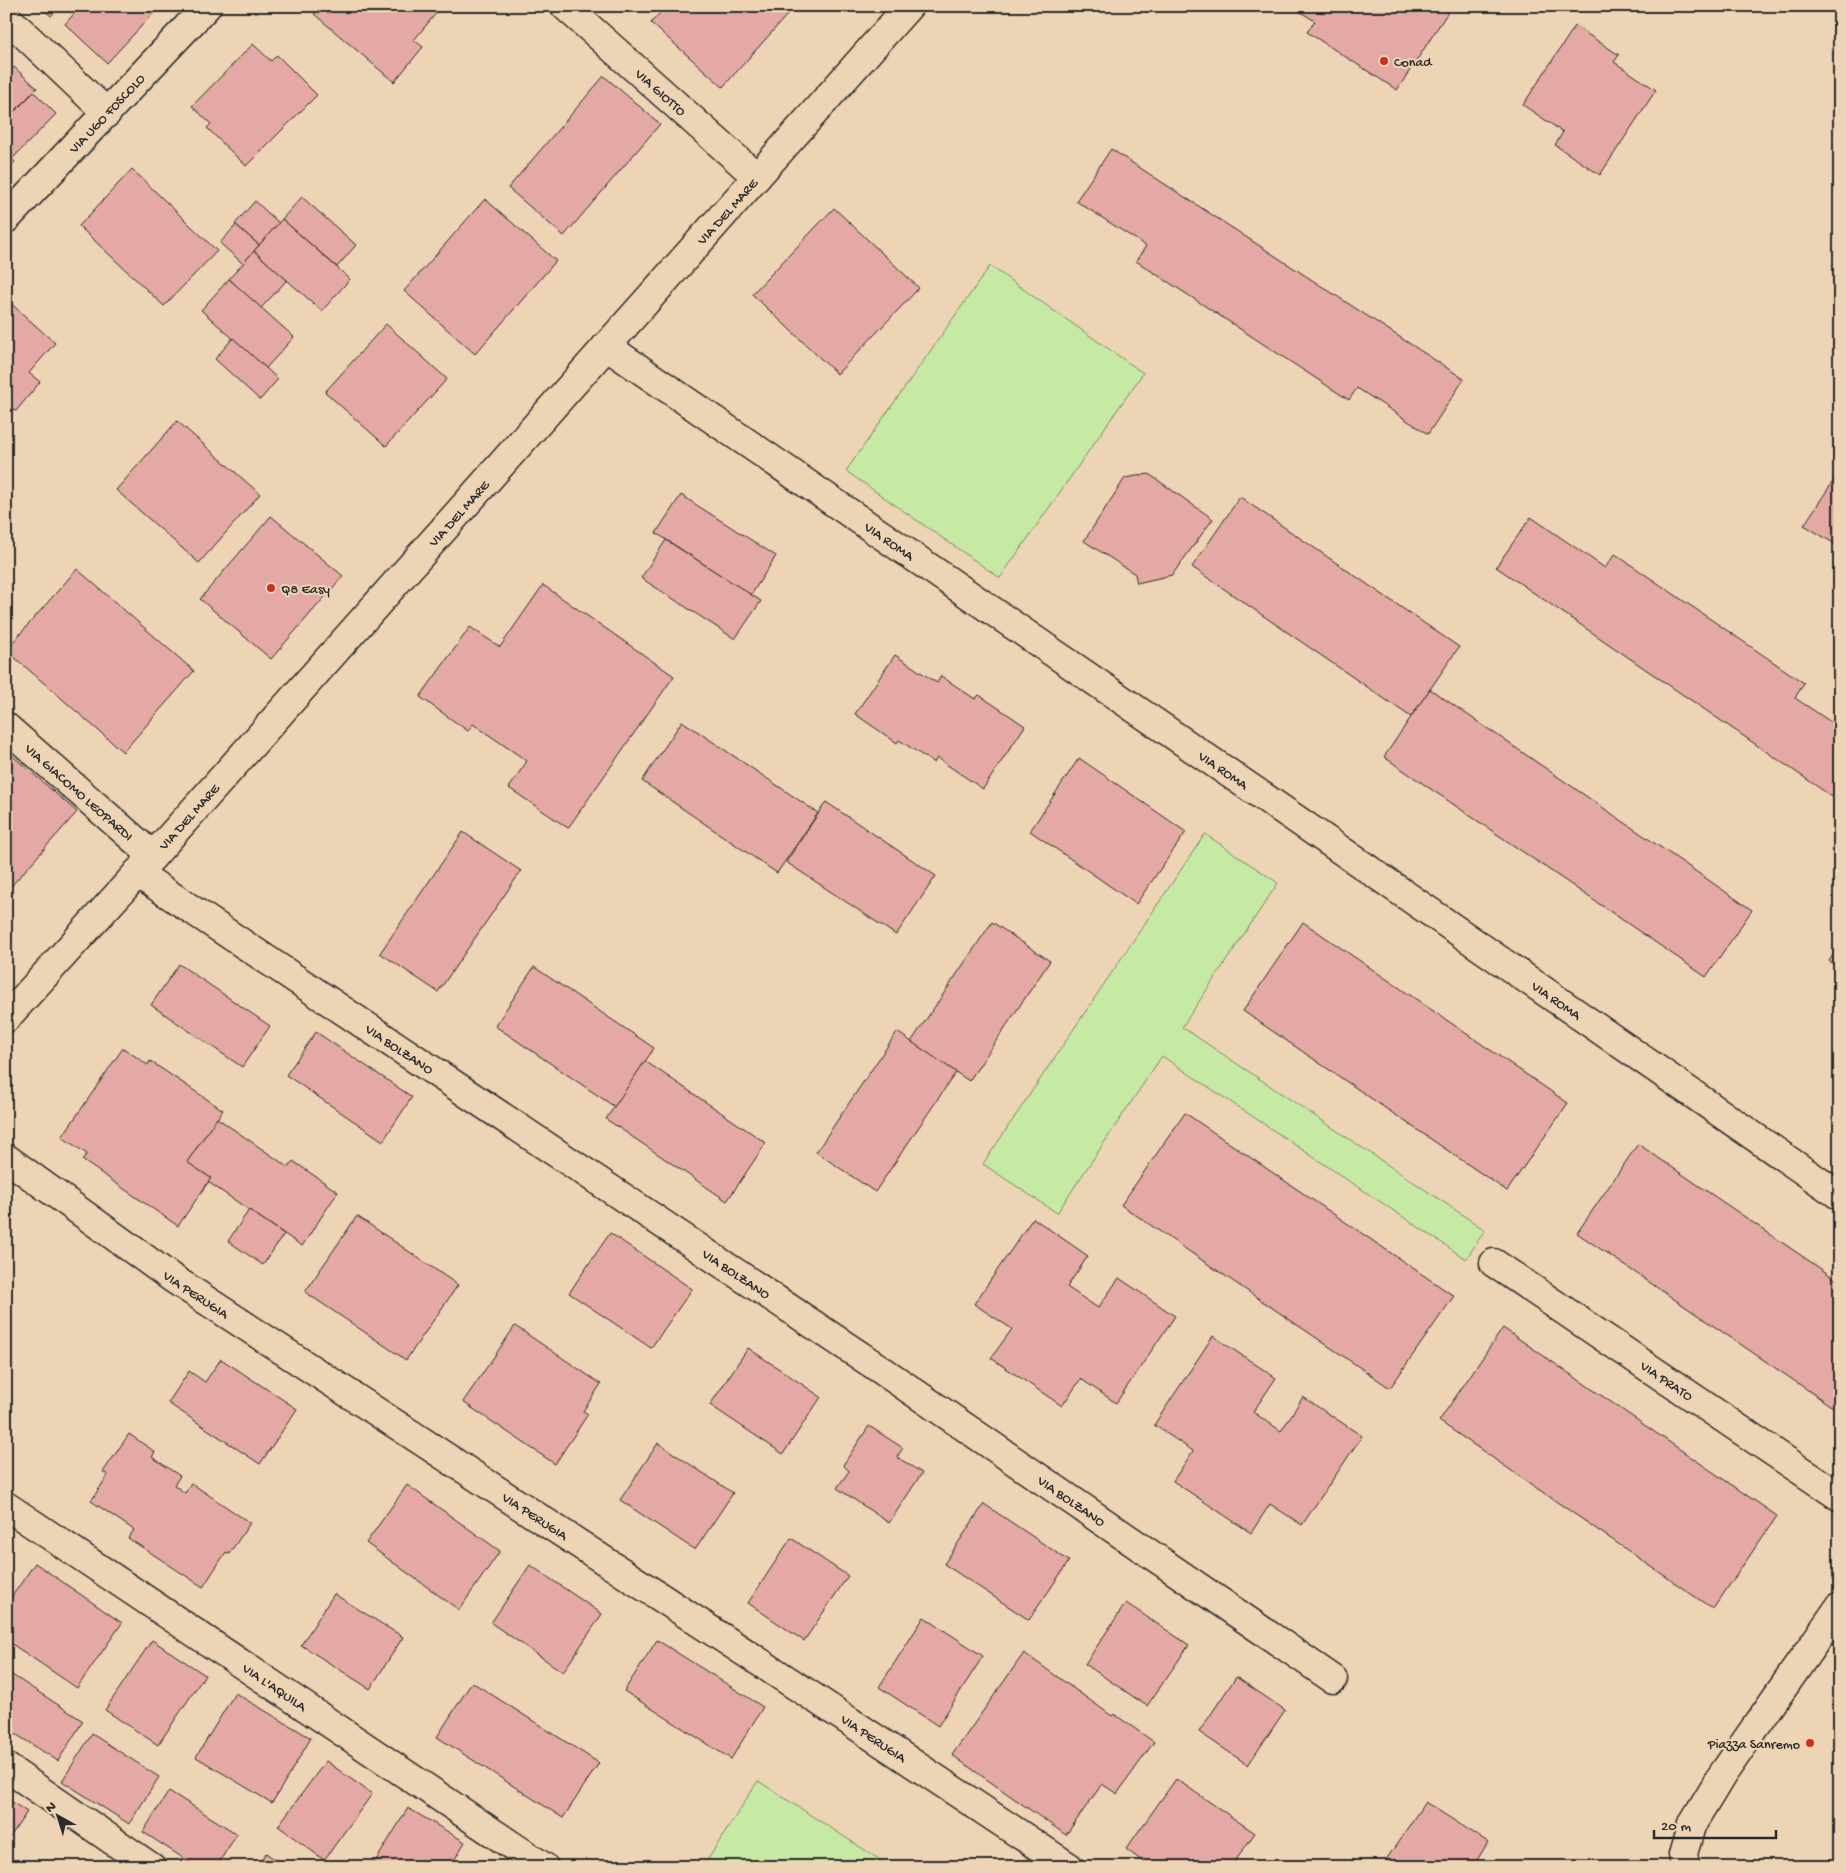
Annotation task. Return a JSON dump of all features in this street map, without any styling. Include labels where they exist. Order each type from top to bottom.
[{"type":"street","name":"VIA UGO FOSCOLO","points":[[6,219],[207,6]]},
{"type":"street","name":"VIA GIOTTO","points":[[565,6],[757,177]]},
{"type":"street","name":"VIA DEL MARE","points":[[6,1018],[145,865],[163,842],[909,6]]},
{"type":"street","points":[[6,17],[107,113]]},
{"type":"street","name":"VIA ROMA","points":[[606,346],[1840,1196]]},
{"type":"street","name":"VIA GIACOMO LEOPARDI","points":[[6,727],[145,865]]},
{"type":"street","name":"VIA BOLZANO","points":[[145,865],[1333,1679]]},
{"type":"street","name":"VIA PERUGIA","points":[[6,1158],[172,1278],[810,1695],[1069,1867]]},
{"type":"street","name":"VIA PRATO","points":[[1494,1262],[1840,1497]]},
{"type":"street","name":"VIA L'AQUILA","points":[[6,1506],[544,1867]]},
{"type":"street","points":[[1685,1867],[1683,1854],[1691,1826],[1722,1775],[1840,1606]]},
{"type":"street","points":[[6,1767],[151,1867]]},
{"type":"green space","points":[[990,266],[1143,373],[1000,578],[846,471]]},
{"type":"green space","points":[[1205,834],[1278,883],[1182,1027],[1485,1230],[1466,1259],[1162,1056],[1057,1213],[983,1164]]},
{"type":"green space","points":[[758,1781],[891,1867],[703,1867]]},
{"type":"building","points":[[39,6],[60,6],[51,16]]},
{"type":"building","points":[[81,6],[160,6],[107,63],[65,24]]},
{"type":"building","points":[[321,6],[430,6],[437,12],[414,40],[423,47],[394,82],[314,14]]},
{"type":"building","points":[[666,6],[795,6],[723,87],[651,23]]},
{"type":"building","name":"Conad","points":[[1291,6],[1452,6],[1397,90],[1307,32],[1315,21]]},
{"type":"building","points":[[1575,26],[1619,55],[1614,62],[1656,90],[1600,175],[1555,145],[1563,132],[1523,105]]},
{"type":"building","points":[[253,44],[271,61],[277,55],[317,95],[246,166],[207,128],[211,124],[192,106]]},
{"type":"building","points":[[14,67],[37,88],[6,120],[6,75]]},
{"type":"building","points":[[604,76],[660,124],[564,236],[508,188]]},
{"type":"building","points":[[34,92],[56,114],[12,159],[6,153],[6,120]]},
{"type":"building","points":[[1111,149],[1464,379],[1428,434],[1357,388],[1349,400],[1136,261],[1146,246],[1076,201]]},
{"type":"building","points":[[6,153],[15,162],[6,171]]},
{"type":"building","points":[[132,169],[217,251],[164,306],[79,226]]},
{"type":"building","points":[[302,197],[356,245],[337,267],[282,219]]},
{"type":"building","points":[[485,199],[556,261],[475,354],[404,291]]},
{"type":"building","points":[[255,201],[279,223],[259,245],[235,224]]},
{"type":"building","points":[[834,208],[919,288],[837,374],[752,294]]},
{"type":"building","points":[[282,219],[350,279],[322,311],[254,251]]},
{"type":"building","points":[[236,225],[259,245],[243,264],[220,243]]},
{"type":"building","points":[[254,251],[287,280],[261,308],[229,279]]},
{"type":"building","points":[[229,279],[294,337],[266,368],[201,310]]},
{"type":"building","points":[[7,300],[55,343],[29,373],[40,382],[16,411],[6,403]]},
{"type":"building","points":[[386,324],[447,379],[386,446],[325,392]]},
{"type":"building","points":[[233,338],[278,379],[260,400],[215,359]]},
{"type":"building","points":[[177,421],[260,494],[199,563],[116,490]]},
{"type":"building","points":[[1840,471],[1840,547],[1804,525]]},
{"type":"building","points":[[1149,474],[1213,519],[1172,575],[1137,583],[1135,574],[1084,541],[1125,478]]},
{"type":"building","points":[[681,495],[776,556],[751,595],[656,533]]},
{"type":"building","points":[[1240,497],[1459,647],[1411,717],[1192,567]]},
{"type":"building","name":"Q8 Easy","points":[[271,516],[343,576],[271,659],[200,599]]},
{"type":"building","points":[[1531,517],[1605,568],[1615,554],[1804,683],[1795,698],[1840,728],[1840,797],[1837,800],[1496,567]]},
{"type":"building","points":[[666,540],[761,601],[735,639],[641,578]]},
{"type":"building","points":[[77,569],[194,671],[123,752],[6,650]]},
{"type":"building","points":[[543,585],[674,676],[568,828],[509,788],[527,761],[473,724],[468,731],[420,697],[470,627],[500,647]]},
{"type":"building","points":[[895,655],[937,683],[941,676],[975,699],[979,695],[1025,726],[983,789],[937,758],[934,763],[899,740],[897,743],[855,714]]},
{"type":"building","points":[[1430,689],[1752,910],[1706,977],[1384,757]]},
{"type":"building","points":[[682,721],[818,813],[777,873],[642,781]]},
{"type":"building","points":[[6,750],[77,812],[6,892]]},
{"type":"building","points":[[1079,758],[1186,832],[1136,904],[1030,831]]},
{"type":"building","points":[[826,802],[936,876],[896,935],[786,862]]},
{"type":"building","points":[[463,832],[521,871],[438,992],[380,953]]},
{"type":"building","points":[[992,922],[1050,961],[969,1081],[911,1042]]},
{"type":"building","points":[[1303,922],[1568,1103],[1507,1191],[1243,1011]]},
{"type":"building","points":[[1840,944],[1840,968],[1829,961]]},
{"type":"building","points":[[179,964],[270,1026],[242,1067],[151,1005]]},
{"type":"building","points":[[534,967],[654,1048],[615,1107],[495,1026]]},
{"type":"building","points":[[316,1032],[412,1097],[383,1141],[286,1075]]},
{"type":"building","points":[[897,1032],[956,1072],[875,1192],[816,1152]]},
{"type":"building","points":[[123,1048],[148,1065],[150,1061],[223,1110],[187,1162],[211,1178],[178,1226],[82,1160],[87,1154],[62,1137]]},
{"type":"building","points":[[645,1061],[766,1143],[727,1201],[606,1119]]},
{"type":"building","points":[[1185,1113],[1454,1296],[1390,1388],[1121,1205]]},
{"type":"building","points":[[217,1118],[288,1167],[293,1161],[338,1192],[302,1246],[208,1182],[211,1178],[187,1162]]},
{"type":"building","points":[[1638,1144],[1840,1282],[1840,1412],[1577,1233]]},
{"type":"building","points":[[249,1210],[284,1234],[263,1265],[228,1241]]},
{"type":"building","points":[[357,1216],[458,1285],[406,1360],[305,1292]]},
{"type":"building","points":[[1033,1218],[1088,1256],[1067,1287],[1098,1308],[1119,1278],[1175,1316],[1116,1403],[1081,1379],[1062,1406],[991,1358],[1012,1329],[974,1304]]},
{"type":"building","points":[[610,1233],[692,1289],[651,1348],[569,1293]]},
{"type":"building","points":[[515,1326],[601,1384],[583,1411],[588,1414],[555,1464],[463,1402]]},
{"type":"building","points":[[1503,1328],[1777,1516],[1713,1609],[1439,1421]]},
{"type":"building","points":[[1213,1336],[1276,1378],[1253,1412],[1281,1431],[1303,1397],[1362,1436],[1302,1525],[1270,1504],[1251,1533],[1173,1481],[1193,1451],[1154,1425]]},
{"type":"building","points":[[748,1348],[821,1397],[783,1454],[710,1405]]},
{"type":"building","points":[[221,1359],[297,1409],[260,1464],[168,1403],[189,1371],[205,1382]]},
{"type":"building","points":[[869,1426],[903,1448],[897,1457],[922,1473],[889,1523],[837,1488],[849,1471],[843,1465]]},
{"type":"building","points":[[129,1434],[155,1452],[152,1457],[180,1476],[174,1485],[185,1493],[191,1483],[250,1523],[229,1554],[226,1552],[203,1587],[128,1538],[134,1530],[91,1501],[108,1475],[103,1472]]},
{"type":"building","points":[[658,1443],[733,1493],[695,1550],[620,1500]]},
{"type":"building","points":[[407,1485],[500,1551],[459,1610],[366,1543]]},
{"type":"building","points":[[984,1504],[1069,1561],[1029,1620],[944,1564]]},
{"type":"building","points":[[791,1538],[848,1576],[804,1641],[748,1603]]},
{"type":"building","points":[[35,1563],[122,1623],[77,1688],[6,1640],[6,1605]]},
{"type":"building","points":[[530,1565],[602,1614],[563,1672],[491,1623]]},
{"type":"building","points":[[334,1594],[403,1637],[370,1689],[301,1645]]},
{"type":"building","points":[[1126,1603],[1189,1645],[1147,1706],[1085,1664]]},
{"type":"building","points":[[924,1617],[983,1656],[938,1726],[879,1687]]},
{"type":"building","points":[[152,1640],[205,1675],[158,1745],[105,1710]]},
{"type":"building","points":[[657,1640],[763,1707],[731,1759],[624,1691]]},
{"type":"building","points":[[1024,1653],[1112,1716],[1114,1714],[1154,1742],[1117,1794],[1102,1784],[1066,1835],[952,1755]]},
{"type":"building","points":[[6,1671],[83,1721],[58,1761],[6,1728]]},
{"type":"building","points":[[1236,1677],[1285,1710],[1248,1765],[1199,1732]]},
{"type":"building","points":[[472,1682],[599,1763],[563,1818],[437,1737]]},
{"type":"building","points":[[235,1693],[311,1738],[272,1803],[196,1757]]},
{"type":"building","points":[[92,1734],[159,1777],[129,1824],[62,1781]]},
{"type":"building","points":[[326,1761],[372,1794],[324,1860],[278,1826]]},
{"type":"building","points":[[1176,1779],[1255,1833],[1231,1867],[1150,1867],[1126,1849]]},
{"type":"building","points":[[169,1791],[237,1834],[216,1867],[197,1867],[143,1832]]},
{"type":"building","points":[[6,1798],[27,1812],[6,1843]]},
{"type":"building","points":[[1425,1802],[1488,1842],[1473,1867],[1396,1867],[1386,1860]]},
{"type":"building","points":[[408,1808],[465,1842],[450,1867],[372,1867]]},
{"type":"building","points":[[266,1853],[285,1867],[256,1867]]},
{"type":"place","name":"Conad","points":[[1384,61]]},
{"type":"place","name":"Q8 Easy","points":[[271,588]]},
{"type":"place","name":"Piazza Sanremo","points":[[1810,1743]]}]
